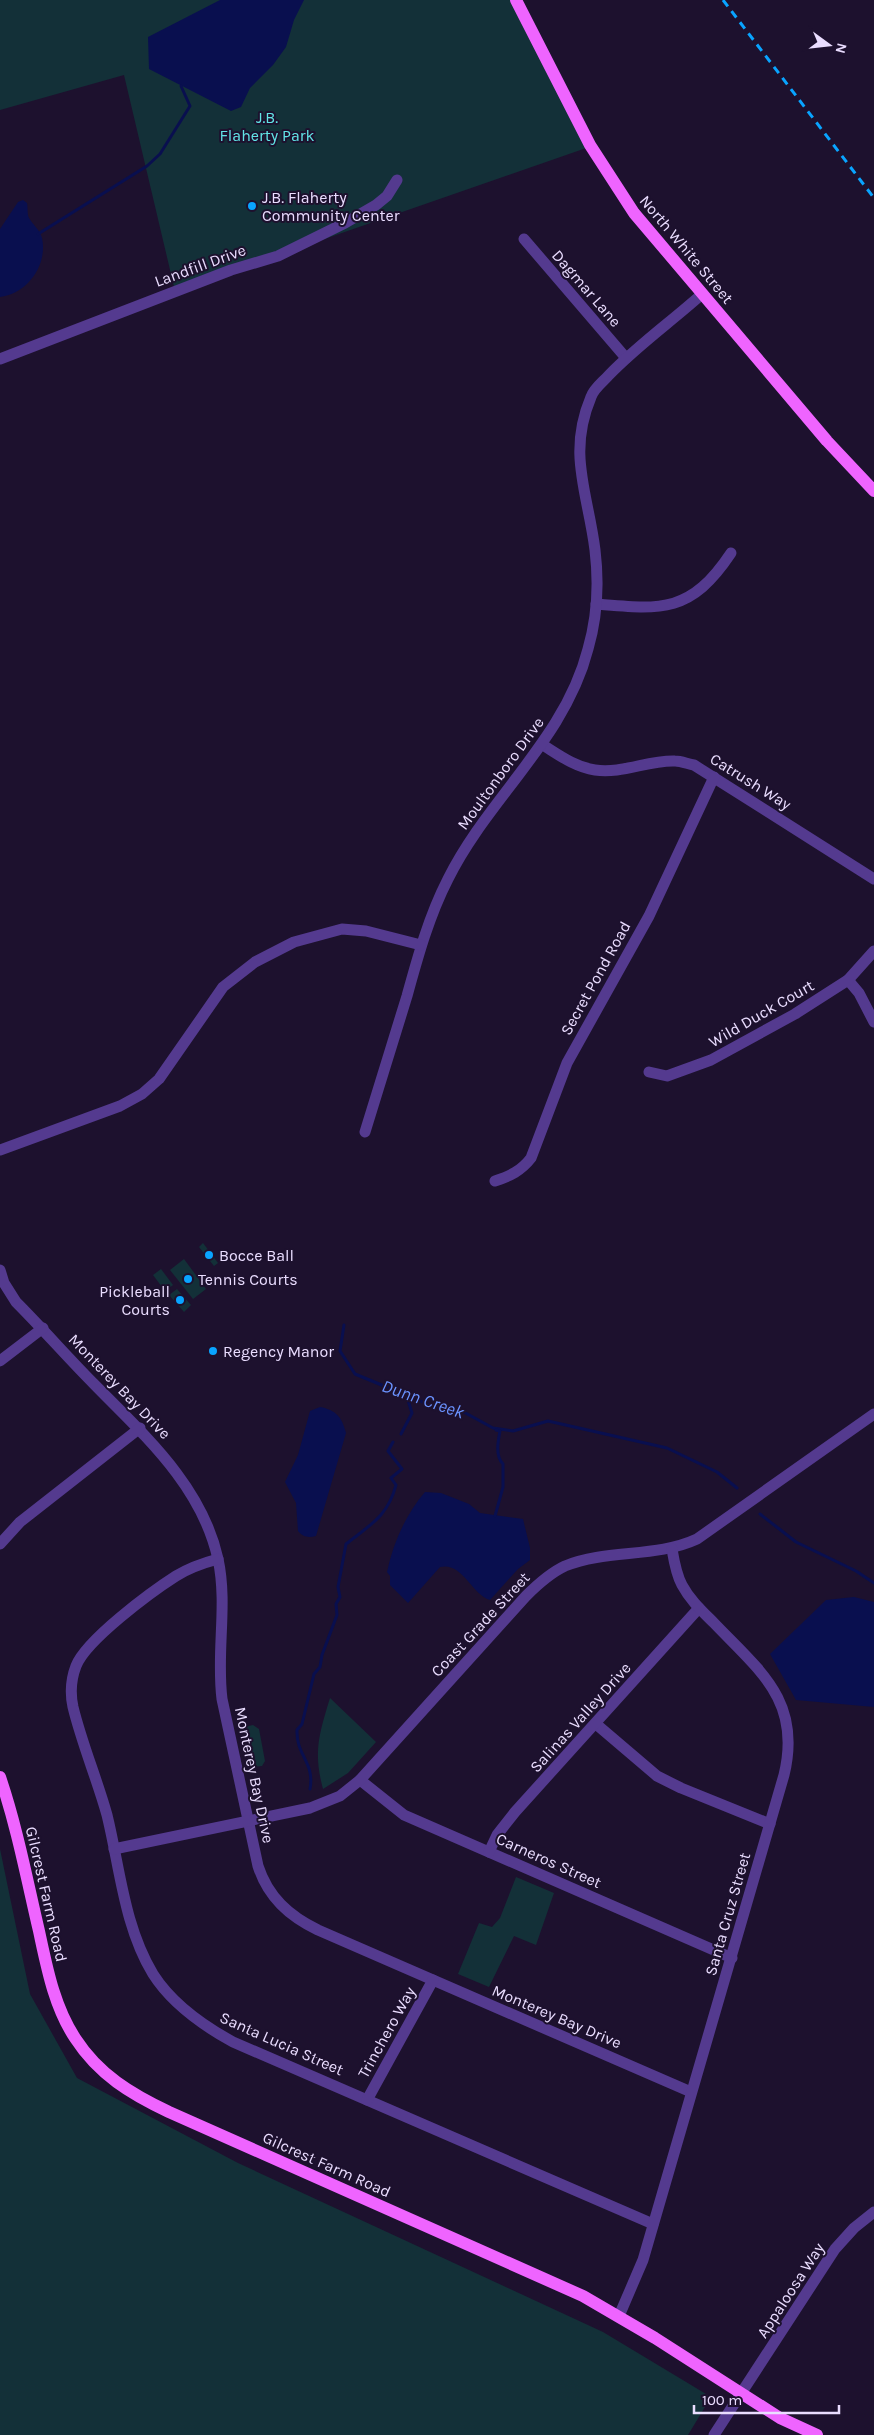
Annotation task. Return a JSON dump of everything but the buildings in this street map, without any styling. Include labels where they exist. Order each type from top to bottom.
[{"type":"main road","name":"North White Street","points":[[516,0],[574,117],[605,170],[634,213],[827,441],[874,491]]},
{"type":"main road","name":"Gilcrest Farm Road","points":[[0,1777],[16,1830],[57,2006],[75,2038],[91,2058],[118,2084],[130,2093],[169,2112],[539,2275],[619,2316],[780,2418],[817,2435]]},
{"type":"street","name":"Landfill Drive","points":[[0,359],[231,270],[278,256],[345,223],[376,205],[386,196],[397,180]]},
{"type":"street","name":"Dagmar Lane","points":[[524,239],[626,358]]},
{"type":"street","name":"Moultonboro Drive","points":[[365,1132],[421,945],[448,878],[472,836],[543,745],[579,678],[589,648],[596,604],[595,551],[580,473],[579,442],[581,422],[592,393],[626,358],[702,294]]},
{"type":"street","points":[[596,604],[646,609],[665,606],[686,599],[716,575],[731,553]]},
{"type":"street","name":"Catrush Way","points":[[543,745],[574,764],[594,770],[615,771],[650,763],[676,761],[694,765],[874,879]]},
{"type":"street","name":"Secret Pond Road","points":[[495,1181],[524,1168],[531,1158],[567,1063],[648,916],[714,777]]},
{"type":"street","points":[[0,1150],[120,1106],[148,1090],[168,1067],[208,1006],[224,987],[254,962],[294,942],[342,929],[366,931],[421,945]]},
{"type":"street","name":"Wild Duck Court","points":[[649,1072],[667,1076],[711,1060],[795,1014],[848,980],[874,951]]},
{"type":"street","points":[[848,980],[860,993],[874,1022]]},
{"type":"street","name":"Monterey Bay Drive","points":[[0,1270],[4,1283],[16,1302],[43,1328],[94,1384],[140,1428],[196,1500],[211,1533],[218,1559],[222,1599],[221,1692],[248,1821],[262,1877],[285,1910],[318,1930],[691,2092]]},
{"type":"street","points":[[0,1361],[43,1328]]},
{"type":"street","name":"Coast Grade Street","points":[[114,1849],[310,1808],[328,1801],[360,1780],[526,1596],[547,1577],[566,1566],[584,1561],[672,1549],[706,1534],[786,1474],[874,1414]]},
{"type":"street","points":[[0,1544],[20,1522],[140,1428]]},
{"type":"street","points":[[0,1532],[20,1522]]},
{"type":"street","name":"Santa Cruz Street","points":[[619,2316],[634,2285],[732,1958],[788,1761],[790,1733],[783,1706],[764,1676],[699,1608],[681,1584],[672,1549]]},
{"type":"street","name":"Santa Lucia Street","points":[[218,1559],[176,1576],[97,1638],[81,1655],[71,1689],[73,1707],[98,1784],[136,1940],[154,1975],[181,2007],[206,2027],[233,2042],[653,2224]]},
{"type":"street","name":"Salinas Valley Drive","points":[[489,1852],[505,1825],[699,1608]]},
{"type":"street","points":[[596,1724],[645,1767],[662,1778],[770,1824]]},
{"type":"street","name":"Carneros Street","points":[[360,1780],[404,1815],[732,1958]]},
{"type":"street","name":"Trinchero Way","points":[[367,2100],[433,1980]]},
{"type":"street","name":"Appaloosa Way","points":[[714,2435],[835,2249],[854,2228],[874,2212]]},
{"type":"green space","name":"J.B. Flaherty Park","points":[[0,0],[516,0],[592,146],[175,291],[124,75],[0,110]]},
{"type":"green space","name":"Bocce Ball","points":[[203,1243],[218,1263],[214,1266],[199,1247]]},
{"type":"green space","name":"Tennis Courts","points":[[184,1259],[206,1289],[193,1299],[170,1270]]},
{"type":"green space","name":"Pickleball Courts","points":[[161,1269],[173,1285],[165,1291],[153,1275]]},
{"type":"green space","name":"Pickleball Courts","points":[[177,1289],[191,1305],[184,1312],[169,1295]]},
{"type":"green space","points":[[330,1698],[376,1742],[348,1773],[323,1789],[318,1764],[318,1753],[320,1733]]},
{"type":"green space","points":[[253,1725],[259,1729],[265,1761],[262,1766],[251,1767],[244,1727]]},
{"type":"green space","points":[[0,1849],[30,1994],[77,2078],[238,2163],[603,2332],[711,2397],[688,2435],[0,2435]]},
{"type":"green space","points":[[516,1877],[554,1893],[536,1945],[514,1936],[489,1987],[458,1974],[479,1923],[492,1927],[500,1918]]},
{"type":"shaded area","points":[[220,0],[304,0],[294,20],[286,47],[273,65],[250,88],[241,107],[231,111],[149,69],[148,37]]},
{"type":"shaded area","points":[[23,200],[27,203],[29,218],[40,232],[42,238],[42,258],[38,268],[27,284],[10,295],[0,297],[0,229],[18,202]]},
{"type":"shaded area","points":[[320,1407],[338,1415],[346,1433],[316,1536],[308,1537],[298,1531],[296,1503],[285,1482],[298,1455],[310,1411]]},
{"type":"shaded area","points":[[425,1492],[441,1493],[469,1504],[480,1513],[523,1519],[530,1548],[530,1560],[518,1569],[490,1600],[477,1592],[455,1569],[448,1567],[440,1567],[408,1603],[390,1585],[390,1576],[387,1572],[393,1550],[406,1519]]},
{"type":"shaded area","points":[[854,1597],[874,1602],[874,1707],[796,1700],[770,1654],[826,1600]]},
{"type":"waterway","points":[[38,234],[147,166],[160,154],[190,106],[181,86]]},
{"type":"waterway","points":[[344,1325],[340,1351],[355,1374],[430,1405],[460,1410],[493,1428],[513,1431],[548,1421],[667,1448],[717,1472],[737,1488]]},
{"type":"waterway","points":[[401,1434],[412,1413],[406,1394]]},
{"type":"waterway","points":[[495,1516],[503,1487],[503,1464],[500,1461],[498,1448],[500,1431],[496,1430]]},
{"type":"waterway","points":[[310,1789],[310,1772],[299,1746],[297,1730],[302,1724],[314,1674],[320,1667],[322,1655],[337,1615],[336,1604],[340,1597],[338,1587],[346,1544],[377,1519],[393,1496],[396,1485],[391,1478],[402,1469],[388,1451],[393,1442]]},
{"type":"waterway","name":"Dunn Creek","points":[[760,1514],[796,1542],[856,1571],[874,1583]]},
{"type":"railway","points":[[723,0],[874,198]]},
{"type":"place","name":"J.B. Flaherty Community Center","points":[[252,206]]},
{"type":"place","name":"Bocce Ball","points":[[209,1255]]},
{"type":"place","name":"Tennis Courts","points":[[188,1279]]},
{"type":"place","name":"Pickleball Courts","points":[[180,1300]]},
{"type":"place","name":"Regency Manor","points":[[213,1351]]}]
